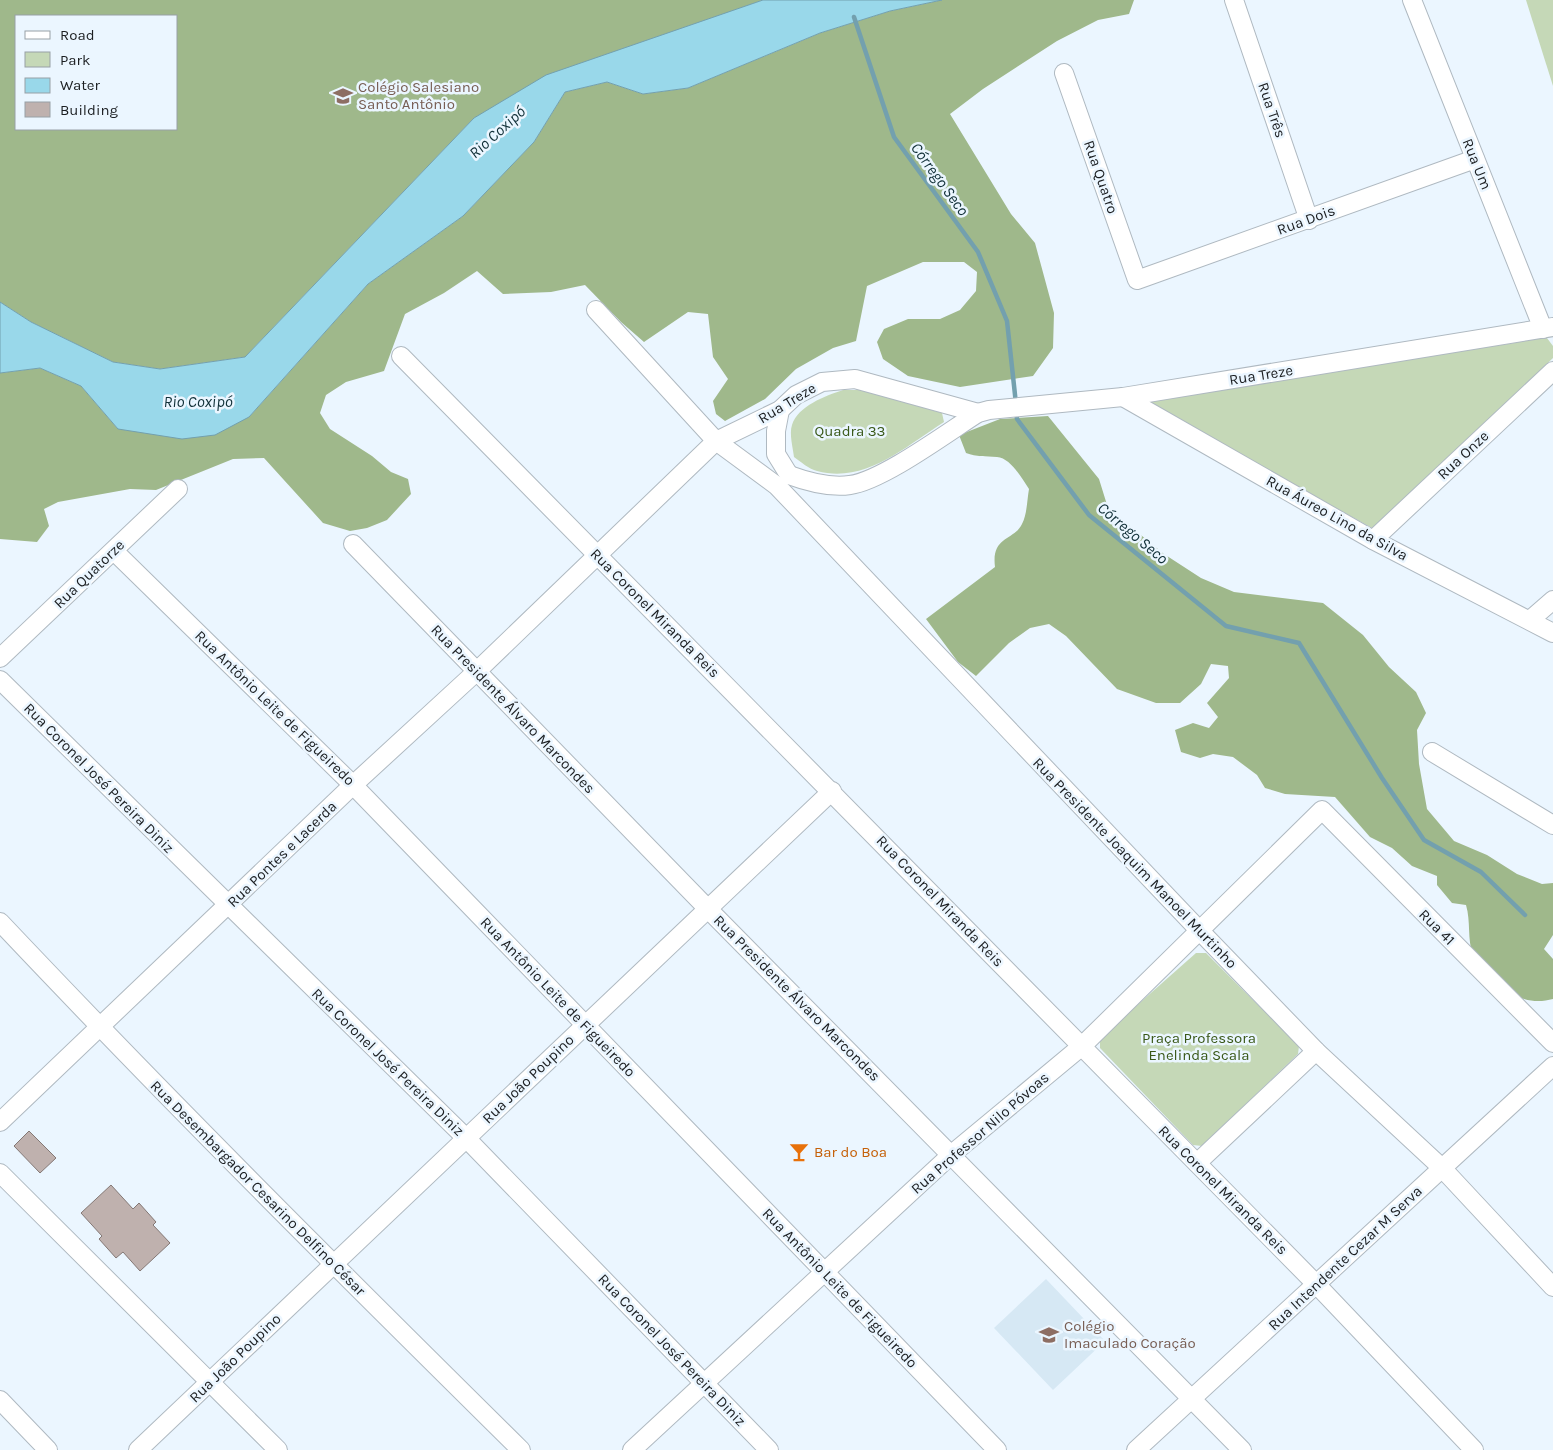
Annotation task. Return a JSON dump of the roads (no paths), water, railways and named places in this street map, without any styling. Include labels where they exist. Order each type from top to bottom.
[{"type":"street","name":"Rua Três","points":[[1234,0],[1309,220]]},
{"type":"street","name":"Rua Um","points":[[1412,0],[1475,159],[1548,328]]},
{"type":"street","name":"Rua Quatro","points":[[1064,73],[1137,280]]},
{"type":"street","name":"Rua Dois","points":[[1137,280],[1475,159]]},
{"type":"street","name":"Rua Presidente Joaquim Manoel Murtinho","points":[[596,310],[716,441],[783,481],[1199,930],[1316,1051],[1442,1168],[1553,1287]]},
{"type":"street","name":"Rua Treze","points":[[716,441],[780,410],[796,395],[822,382],[855,379],[983,412],[1123,397],[1548,328]]},
{"type":"street","name":"Rua Coronel Miranda Reis","points":[[401,356],[1316,1284],[1474,1450]]},
{"type":"street","name":"Rua Onze","points":[[1373,540],[1553,371]]},
{"type":"street","name":"Rua Áureo Lino da Silva","points":[[1123,397],[1373,540],[1553,633]]},
{"type":"street","points":[[780,410],[776,431],[776,454],[783,481]]},
{"type":"street","name":"Rua Treze","points":[[783,481],[850,485],[876,477],[983,412]]},
{"type":"street","name":"Rua Pontes e Lacerda","points":[[0,1122],[598,556],[716,441]]},
{"type":"street","name":"Rua Quatorze","points":[[0,658],[178,489]]},
{"type":"street","name":"Rua Presidente Álvaro Marcondes","points":[[353,544],[708,909],[952,1154],[1242,1450]]},
{"type":"street","name":"Rua Antônio Leite de Figueiredo","points":[[114,551],[354,785],[996,1450]]},
{"type":"street","points":[[1530,620],[1553,600]]},
{"type":"street","name":"Rua Coronel José Pereira Diniz","points":[[0,680],[466,1138],[769,1450]]},
{"type":"street","points":[[1432,752],[1553,825]]},
{"type":"street","name":"Rua João Poupino","points":[[138,1450],[832,791]]},
{"type":"street","name":"Rua Professor Nilo Póvoas","points":[[632,1450],[952,1154],[1082,1046],[1322,810]]},
{"type":"street","name":"Rua 41","points":[[1322,810],[1553,1043]]},
{"type":"street","name":"Rua Desembargador Cesarino Delfino César","points":[[0,922],[99,1027],[333,1265],[521,1450]]},
{"type":"street","points":[[1197,1163],[1316,1051]]},
{"type":"street","name":"Rua Intendente Cezar M Serva","points":[[1136,1450],[1553,1066]]},
{"type":"street","points":[[0,1173],[278,1450]]},
{"type":"street","points":[[0,1400],[48,1450]]},
{"type":"water","name":"Rio Coxipó","points":[[763,0],[942,0],[890,11],[820,33],[688,88],[643,94],[607,82],[565,92],[534,142],[463,216],[368,284],[249,417],[215,435],[182,439],[118,429],[81,386],[40,368],[0,373],[0,302],[31,322],[113,362],[160,369],[245,357],[474,118],[546,75]]},
{"type":"waterway","name":"Córrego Seco","points":[[854,17],[894,137],[978,252],[1007,321],[1016,404]]},
{"type":"waterway","name":"Córrego Seco","points":[[1016,412],[1017,419],[1089,515],[1226,626],[1299,643],[1382,778],[1424,840],[1481,872],[1525,915]]},
{"type":"place","name":"Colégio Salesiano Santo Antônio","points":[[343,96]]},
{"type":"place","name":"Bar do Boa","points":[[799,1152]]},
{"type":"place","name":"Colégio Imaculado Coração","points":[[1049,1335]]},
{"type":"park label","name":"Quadra 33","points":[[850,431]]},
{"type":"park label","name":"Praça Professora Enelinda Scala","points":[[1199,1046]]}]
